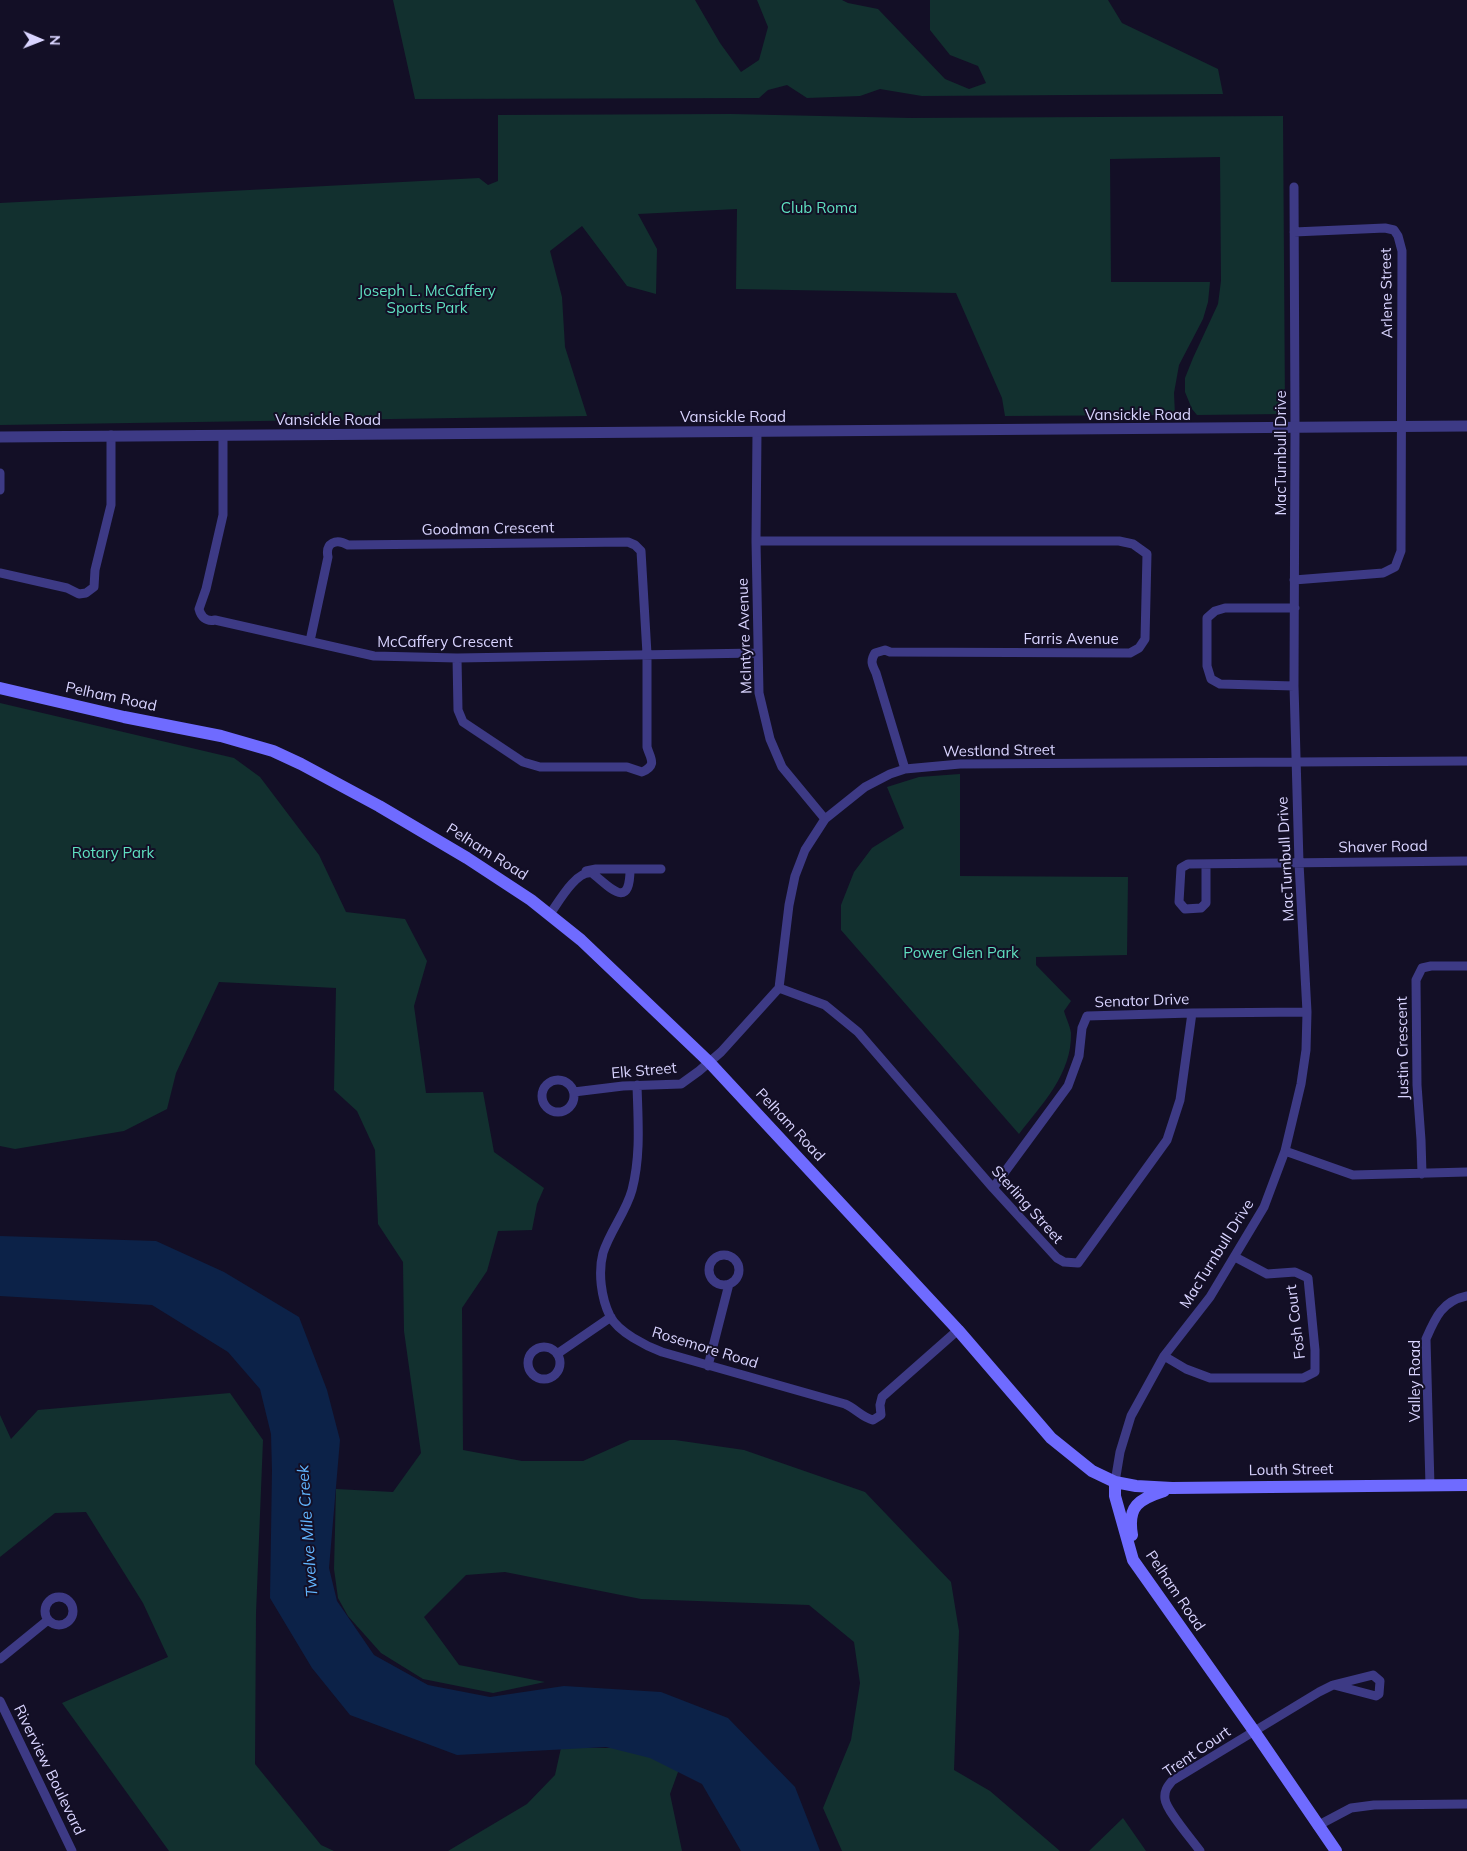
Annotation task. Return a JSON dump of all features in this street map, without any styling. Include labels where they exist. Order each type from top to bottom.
[{"type":"main road","name":"Pelham Road","points":[[0,688],[96,711],[221,736],[290,758],[379,806],[467,858],[531,900],[581,940],[710,1062],[958,1330],[1051,1438],[1092,1470],[1115,1482],[1116,1496],[1133,1560],[1336,1851]]},
{"type":"main road","name":"Louth Street","points":[[1115,1482],[1136,1486],[1172,1488],[1467,1485]]},
{"type":"main road","points":[[1133,1560],[1134,1542],[1130,1524],[1133,1511],[1145,1497],[1172,1488]]},
{"type":"street","name":"MacTurnbull Drive","points":[[1115,1482],[1120,1452],[1131,1416],[1164,1356],[1210,1297],[1264,1207],[1285,1151],[1301,1084],[1306,1050],[1307,1012],[1295,763],[1294,187]]},
{"type":"street","name":"Arlene Street","points":[[1294,232],[1385,228],[1394,230],[1398,236],[1402,251],[1402,551],[1395,567],[1383,573],[1294,580]]},
{"type":"street","name":"Vansickle Road","points":[[0,437],[1295,429],[1467,426]]},
{"type":"street","name":"McIntyre Avenue","points":[[757,432],[756,541],[759,693],[773,746],[782,767],[825,819]]},
{"type":"street","points":[[0,572],[67,588],[80,594],[86,594],[94,587],[95,570],[111,505],[112,435]]},
{"type":"street","name":"McCaffery Crescent","points":[[224,436],[223,515],[206,589],[200,604],[200,613],[208,621],[215,620],[374,656],[457,658],[757,653]]},
{"type":"street","points":[[0,472],[0,490]]},
{"type":"street","name":"Farris Avenue","points":[[756,541],[1119,540],[1133,544],[1147,554],[1145,639],[1139,648],[1130,653],[890,652],[885,650],[874,653],[872,666],[876,673],[905,770]]},
{"type":"street","name":"Goodman Crescent","points":[[310,641],[328,557],[328,549],[335,542],[360,544],[613,541],[628,542],[635,545],[641,551],[647,654]]},
{"type":"street","points":[[1294,686],[1220,684],[1211,679],[1207,666],[1207,618],[1215,611],[1225,608],[1295,608]]},
{"type":"street","points":[[457,658],[458,710],[462,722],[523,762],[540,767],[627,767],[642,772],[650,767],[652,760],[647,747],[647,654]]},
{"type":"street","name":"Westland Street","points":[[778,988],[789,905],[795,876],[805,850],[825,819],[865,787],[890,774],[905,770],[960,764],[1467,761]]},
{"type":"street","name":"Shaver Road","points":[[1206,864],[1206,903],[1201,908],[1185,908],[1179,902],[1181,868],[1188,864],[1467,860]]},
{"type":"street","points":[[550,914],[579,876],[587,872],[592,873],[613,891],[622,892],[629,884],[630,869]]},
{"type":"street","points":[[579,876],[591,870],[661,869]]},
{"type":"street","name":"Justin Crescent","points":[[1422,1174],[1417,1085],[1416,980],[1422,968],[1431,966],[1467,966]]},
{"type":"street","points":[[710,1062],[778,988]]},
{"type":"street","name":"Sterling Street","points":[[778,988],[825,1005],[858,1032],[993,1188],[1057,1258],[1064,1262],[1078,1263],[1167,1140],[1180,1100],[1192,1012]]},
{"type":"street","name":"Senator Drive","points":[[993,1188],[1068,1086],[1079,1056],[1082,1028],[1088,1016],[1192,1012],[1307,1012]]},
{"type":"street","name":"Elk Street","points":[[574,1092],[637,1085],[681,1084],[710,1062]]},
{"type":"street","points":[[556,1354],[610,1317],[602,1285],[601,1264],[608,1241],[631,1193],[637,1169],[639,1149],[637,1085]]},
{"type":"street","points":[[1285,1151],[1353,1175],[1467,1172]]},
{"type":"street","name":"Fosh Court","points":[[1164,1356],[1186,1369],[1210,1378],[1303,1378],[1315,1372],[1315,1350],[1308,1278],[1295,1272],[1267,1274],[1235,1257]]},
{"type":"street","points":[[708,1366],[729,1284]]},
{"type":"street","name":"Valley Road","points":[[1430,1486],[1426,1339],[1435,1316],[1448,1304],[1467,1296]]},
{"type":"street","name":"Rosemore Road","points":[[610,1317],[627,1334],[647,1346],[662,1352],[845,1404],[853,1407],[868,1419],[873,1420],[881,1414],[880,1405],[882,1397],[958,1330]]},
{"type":"street","points":[[0,1658],[48,1620]]},
{"type":"street","name":"Trent Court","points":[[1200,1851],[1166,1802],[1165,1792],[1172,1781],[1334,1685],[1374,1675],[1380,1681],[1380,1694],[1376,1696],[1334,1685]]},
{"type":"street","name":"Riverview Boulevard","points":[[0,1701],[72,1851]]},
{"type":"street","points":[[1317,1826],[1351,1808],[1374,1805],[1467,1804]]},
{"type":"green space","points":[[393,0],[695,0],[720,43],[741,72],[759,60],[768,27],[757,0],[842,0],[878,9],[945,79],[969,89],[986,83],[978,66],[950,55],[930,30],[930,0],[1108,0],[1122,23],[1218,69],[1223,94],[922,96],[880,89],[860,96],[807,98],[787,85],[768,90],[759,98],[415,99]]},
{"type":"green space","points":[[731,114],[910,118],[1283,116],[1285,409],[1283,414],[1197,415],[1192,409],[1185,392],[1185,378],[1218,304],[1221,281],[1220,157],[1110,159],[1111,282],[1210,282],[1208,302],[1203,319],[1179,365],[1174,393],[1175,415],[1005,416],[1002,398],[956,293],[736,289],[737,209],[638,214],[657,249],[656,294],[627,286],[582,226],[550,251],[562,297],[565,347],[587,416],[0,425],[0,203],[479,178],[488,185],[498,181],[498,115]]},
{"type":"green space","name":"Rotary Park","points":[[0,703],[234,758],[260,777],[319,855],[346,912],[405,919],[427,961],[414,1006],[426,1093],[483,1092],[494,1152],[544,1188],[537,1204],[532,1230],[498,1231],[487,1271],[462,1308],[463,1450],[522,1461],[583,1461],[630,1440],[675,1440],[744,1450],[865,1492],[951,1582],[959,1631],[954,1770],[990,1791],[1060,1851],[842,1851],[823,1808],[851,1740],[860,1683],[854,1642],[809,1605],[641,1599],[505,1572],[466,1575],[424,1617],[459,1665],[545,1682],[493,1693],[423,1679],[381,1653],[348,1616],[338,1598],[334,1569],[336,1489],[393,1492],[421,1453],[404,1331],[403,1262],[378,1224],[375,1150],[357,1111],[334,1090],[336,988],[219,982],[176,1073],[167,1109],[124,1131],[15,1149],[0,1146]]},
{"type":"green space","name":"Power Glen Park","points":[[960,774],[960,876],[1128,877],[1127,955],[1036,957],[1036,965],[1071,1001],[1064,1011],[1071,1033],[1070,1048],[1067,1062],[1054,1088],[1019,1134],[841,930],[841,905],[854,872],[872,848],[904,828],[887,787],[919,777]]},
{"type":"green space","points":[[230,1393],[263,1440],[256,1613],[255,1764],[321,1845],[334,1851],[169,1851],[62,1703],[168,1657],[143,1603],[86,1512],[55,1513],[0,1557],[0,1415],[11,1439],[38,1410]]},
{"type":"green space","points":[[561,1748],[645,1748],[682,1761],[670,1794],[682,1851],[448,1851],[527,1804],[555,1775]]},
{"type":"green space","points":[[1123,1818],[1146,1851],[1089,1851]]},
{"type":"water","name":"Twelve Mile Creek","points":[[0,1236],[156,1241],[224,1272],[299,1317],[327,1390],[340,1440],[329,1568],[337,1601],[374,1655],[428,1685],[490,1697],[564,1686],[661,1692],[728,1718],[795,1787],[820,1851],[741,1851],[702,1784],[650,1758],[606,1747],[457,1755],[350,1715],[312,1668],[270,1598],[271,1434],[260,1389],[228,1352],[152,1305],[0,1296]]},
{"type":"park label","name":"Club Roma","points":[[819,208]]},
{"type":"park label","name":"Joseph L. McCaffery Sports Park","points":[[427,300]]}]
